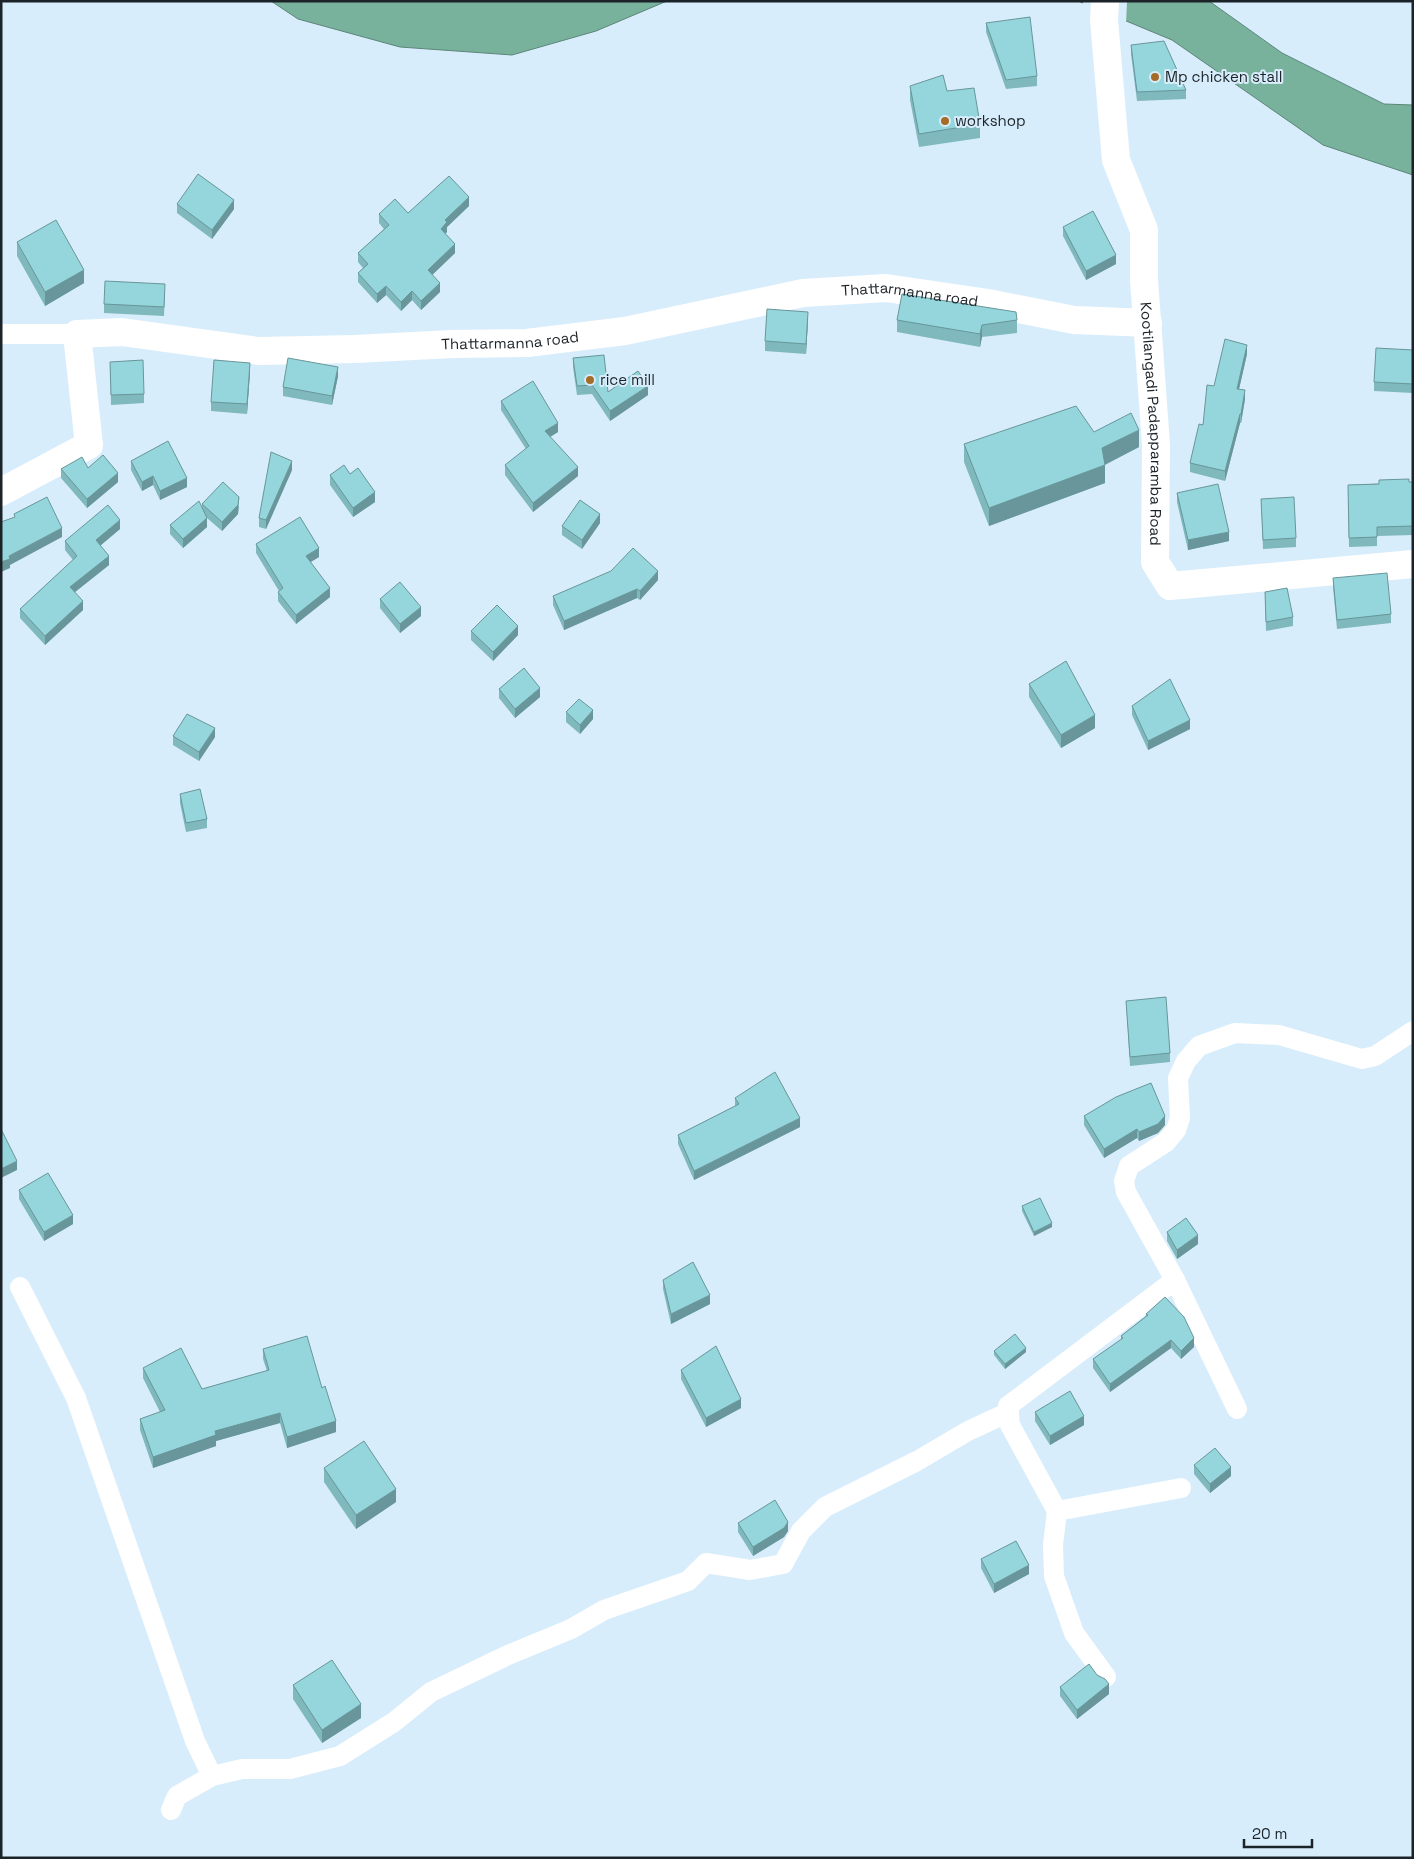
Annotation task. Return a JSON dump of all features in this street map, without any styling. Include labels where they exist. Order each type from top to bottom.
[{"type":"street","name":"Kootilangadi Padapparamba Road","points":[[1105,10],[1116,160],[1144,230],[1144,280],[1156,445],[1155,562],[1170,586],[1413,564]]},
{"type":"street","name":"Thattarmanna road","points":[[78,334],[122,332],[258,351],[355,350],[452,344],[528,344],[625,331],[803,292],[886,288],[988,303],[1074,320],[1148,322]]},
{"type":"street","points":[[1,334],[78,334],[89,444],[1,492]]},
{"type":"street","points":[[1237,1409],[1174,1280],[1126,1192],[1124,1181],[1129,1166],[1166,1142],[1176,1130],[1180,1118],[1178,1078],[1186,1061],[1199,1046],[1235,1033],[1279,1036],[1362,1059],[1375,1056],[1413,1031]]},
{"type":"street","points":[[1106,1677],[1074,1633],[1054,1576],[1053,1545],[1057,1511],[1010,1425],[1008,1406],[1174,1280]]},
{"type":"street","points":[[20,1287],[76,1398],[195,1741],[212,1776]]},
{"type":"street","points":[[171,1810],[177,1796],[212,1776],[242,1769],[290,1768],[340,1756],[394,1722],[430,1692],[508,1655],[572,1629],[604,1610],[688,1581],[706,1564],[750,1570],[783,1564],[801,1531],[825,1507],[917,1461],[968,1431],[1008,1412]]},
{"type":"street","points":[[1057,1511],[1181,1488]]},
{"type":"shaded area","points":[[271,1],[667,1],[596,31],[512,55],[400,47],[298,19]]},
{"type":"shaded area","points":[[1078,1],[1209,1],[1282,53],[1384,104],[1413,105],[1413,175],[1323,145],[1172,40]]},
{"type":"pier","points":[[1083,1],[1127,1],[1126,24],[1083,6]]},
{"type":"building","points":[[1030,17],[1037,76],[1006,80],[986,23]]},
{"type":"building","name":"Mp chicken stall","points":[[1164,41],[1186,90],[1137,92],[1131,45]]},
{"type":"building","name":"workshop","points":[[943,75],[947,91],[974,88],[980,124],[919,134],[910,86]]},
{"type":"building","points":[[198,174],[234,200],[212,230],[177,204]]},
{"type":"building","points":[[449,176],[469,197],[445,220],[447,222],[441,229],[455,244],[428,270],[440,283],[421,301],[412,291],[401,302],[386,286],[377,294],[358,273],[368,264],[358,253],[389,225],[379,214],[395,199],[408,213]]},
{"type":"building","points":[[1093,211],[1116,255],[1086,271],[1063,227]]},
{"type":"building","points":[[56,220],[84,270],[45,292],[17,242]]},
{"type":"building","points":[[105,281],[165,284],[164,307],[104,304]]},
{"type":"building","points":[[902,294],[1016,312],[1017,320],[982,325],[980,334],[897,320]]},
{"type":"building","points":[[767,309],[808,312],[806,344],[765,341]]},
{"type":"building","points":[[1225,339],[1247,345],[1237,389],[1245,390],[1241,414],[1225,471],[1190,463],[1199,424],[1203,425],[1207,385],[1214,386]]},
{"type":"building","points":[[1376,348],[1413,350],[1413,384],[1374,382]]},
{"type":"building","points":[[604,355],[608,392],[638,371],[648,386],[610,411],[592,385],[577,386],[573,358]]},
{"type":"building","points":[[288,358],[338,367],[332,396],[283,387]]},
{"type":"building","points":[[143,360],[144,394],[111,395],[110,362]]},
{"type":"building","points":[[214,360],[250,363],[247,404],[211,402]]},
{"type":"building","points":[[533,381],[558,423],[545,431],[578,467],[533,503],[505,465],[529,446],[501,401]]},
{"type":"building","points":[[1076,406],[1094,432],[1131,413],[1139,430],[1102,448],[1105,465],[989,508],[964,444]]},
{"type":"building","points":[[168,441],[187,478],[160,491],[153,476],[142,482],[131,461]]},
{"type":"building","points":[[271,452],[292,461],[266,520],[259,518]]},
{"type":"building","points":[[103,455],[118,473],[87,499],[61,469],[82,457],[88,468]]},
{"type":"building","points":[[344,465],[350,474],[358,468],[375,492],[353,508],[330,475]]},
{"type":"building","points":[[1409,479],[1409,482],[1413,482],[1413,526],[1377,527],[1377,537],[1349,538],[1348,485],[1379,484],[1379,480]]},
{"type":"building","points":[[223,482],[239,497],[238,505],[222,522],[202,504]]},
{"type":"building","points":[[1218,484],[1229,532],[1188,540],[1177,493]]},
{"type":"building","points":[[47,497],[62,528],[9,556],[10,559],[1,562],[1,522],[15,517],[14,514]]},
{"type":"building","points":[[1294,497],[1296,538],[1263,540],[1261,499]]},
{"type":"building","points":[[580,500],[600,514],[582,540],[562,526]]},
{"type":"building","points":[[199,501],[207,518],[183,539],[170,525]]},
{"type":"building","points":[[108,505],[120,520],[96,540],[109,556],[70,587],[83,601],[45,636],[20,609],[77,556],[65,541]]},
{"type":"building","points":[[300,517],[319,548],[306,556],[330,588],[296,615],[278,592],[283,588],[256,544]]},
{"type":"building","points":[[633,548],[658,571],[640,591],[637,589],[564,621],[553,596],[611,571]]},
{"type":"building","points":[[1387,573],[1391,614],[1337,620],[1333,578]]},
{"type":"building","points":[[400,582],[421,607],[400,624],[380,599]]},
{"type":"building","points":[[1287,588],[1293,617],[1266,622],[1265,592]]},
{"type":"building","points":[[497,605],[518,626],[493,652],[471,631]]},
{"type":"building","points":[[1066,661],[1095,715],[1061,735],[1029,684]]},
{"type":"building","points":[[524,668],[540,688],[515,709],[499,689]]},
{"type":"building","points":[[1170,679],[1190,720],[1148,741],[1132,706]]},
{"type":"building","points":[[579,699],[593,710],[580,725],[566,712]]},
{"type":"building","points":[[187,714],[215,728],[199,752],[173,736]]},
{"type":"building","points":[[200,789],[207,819],[186,823],[180,794]]},
{"type":"building","points":[[1166,997],[1170,1053],[1130,1057],[1126,1001]]},
{"type":"building","points":[[775,1072],[800,1118],[694,1171],[678,1135],[739,1104],[735,1098]]},
{"type":"building","points":[[1151,1083],[1165,1116],[1158,1124],[1139,1132],[1137,1129],[1104,1149],[1084,1116],[1116,1097]]},
{"type":"building","points":[[1,1129],[17,1161],[1,1169]]},
{"type":"building","points":[[48,1173],[73,1215],[44,1232],[19,1190]]},
{"type":"building","points":[[1040,1198],[1052,1223],[1034,1232],[1022,1206]]},
{"type":"building","points":[[1186,1218],[1198,1235],[1177,1250],[1167,1232]]},
{"type":"building","points":[[693,1262],[710,1295],[671,1314],[663,1280]]},
{"type":"building","points":[[1165,1297],[1184,1317],[1194,1338],[1181,1351],[1171,1340],[1110,1384],[1093,1359],[1123,1338],[1121,1336],[1148,1315],[1146,1314]]},
{"type":"building","points":[[1015,1334],[1026,1348],[1005,1364],[994,1351]]},
{"type":"building","points":[[307,1336],[322,1388],[325,1386],[336,1421],[287,1437],[280,1413],[215,1431],[216,1435],[153,1457],[140,1419],[165,1410],[143,1368],[181,1348],[202,1389],[269,1370],[263,1349]]},
{"type":"building","points":[[716,1346],[741,1399],[706,1418],[681,1370]]},
{"type":"building","points":[[1070,1391],[1084,1416],[1050,1436],[1035,1412]]},
{"type":"building","points":[[364,1441],[396,1489],[356,1515],[324,1468]]},
{"type":"building","points":[[1215,1448],[1231,1467],[1210,1484],[1194,1465]]},
{"type":"building","points":[[775,1500],[788,1522],[784,1528],[753,1547],[738,1523]]},
{"type":"building","points":[[1016,1541],[1029,1565],[994,1584],[981,1559]]},
{"type":"building","points":[[332,1660],[361,1704],[322,1730],[293,1685]]},
{"type":"building","points":[[1089,1664],[1097,1675],[1105,1679],[1109,1684],[1077,1710],[1060,1687]]},
{"type":"place","name":"Mp chicken stall","points":[[1155,77]]},
{"type":"place","name":"workshop","points":[[945,121]]},
{"type":"place","name":"rice mill","points":[[590,380]]}]
